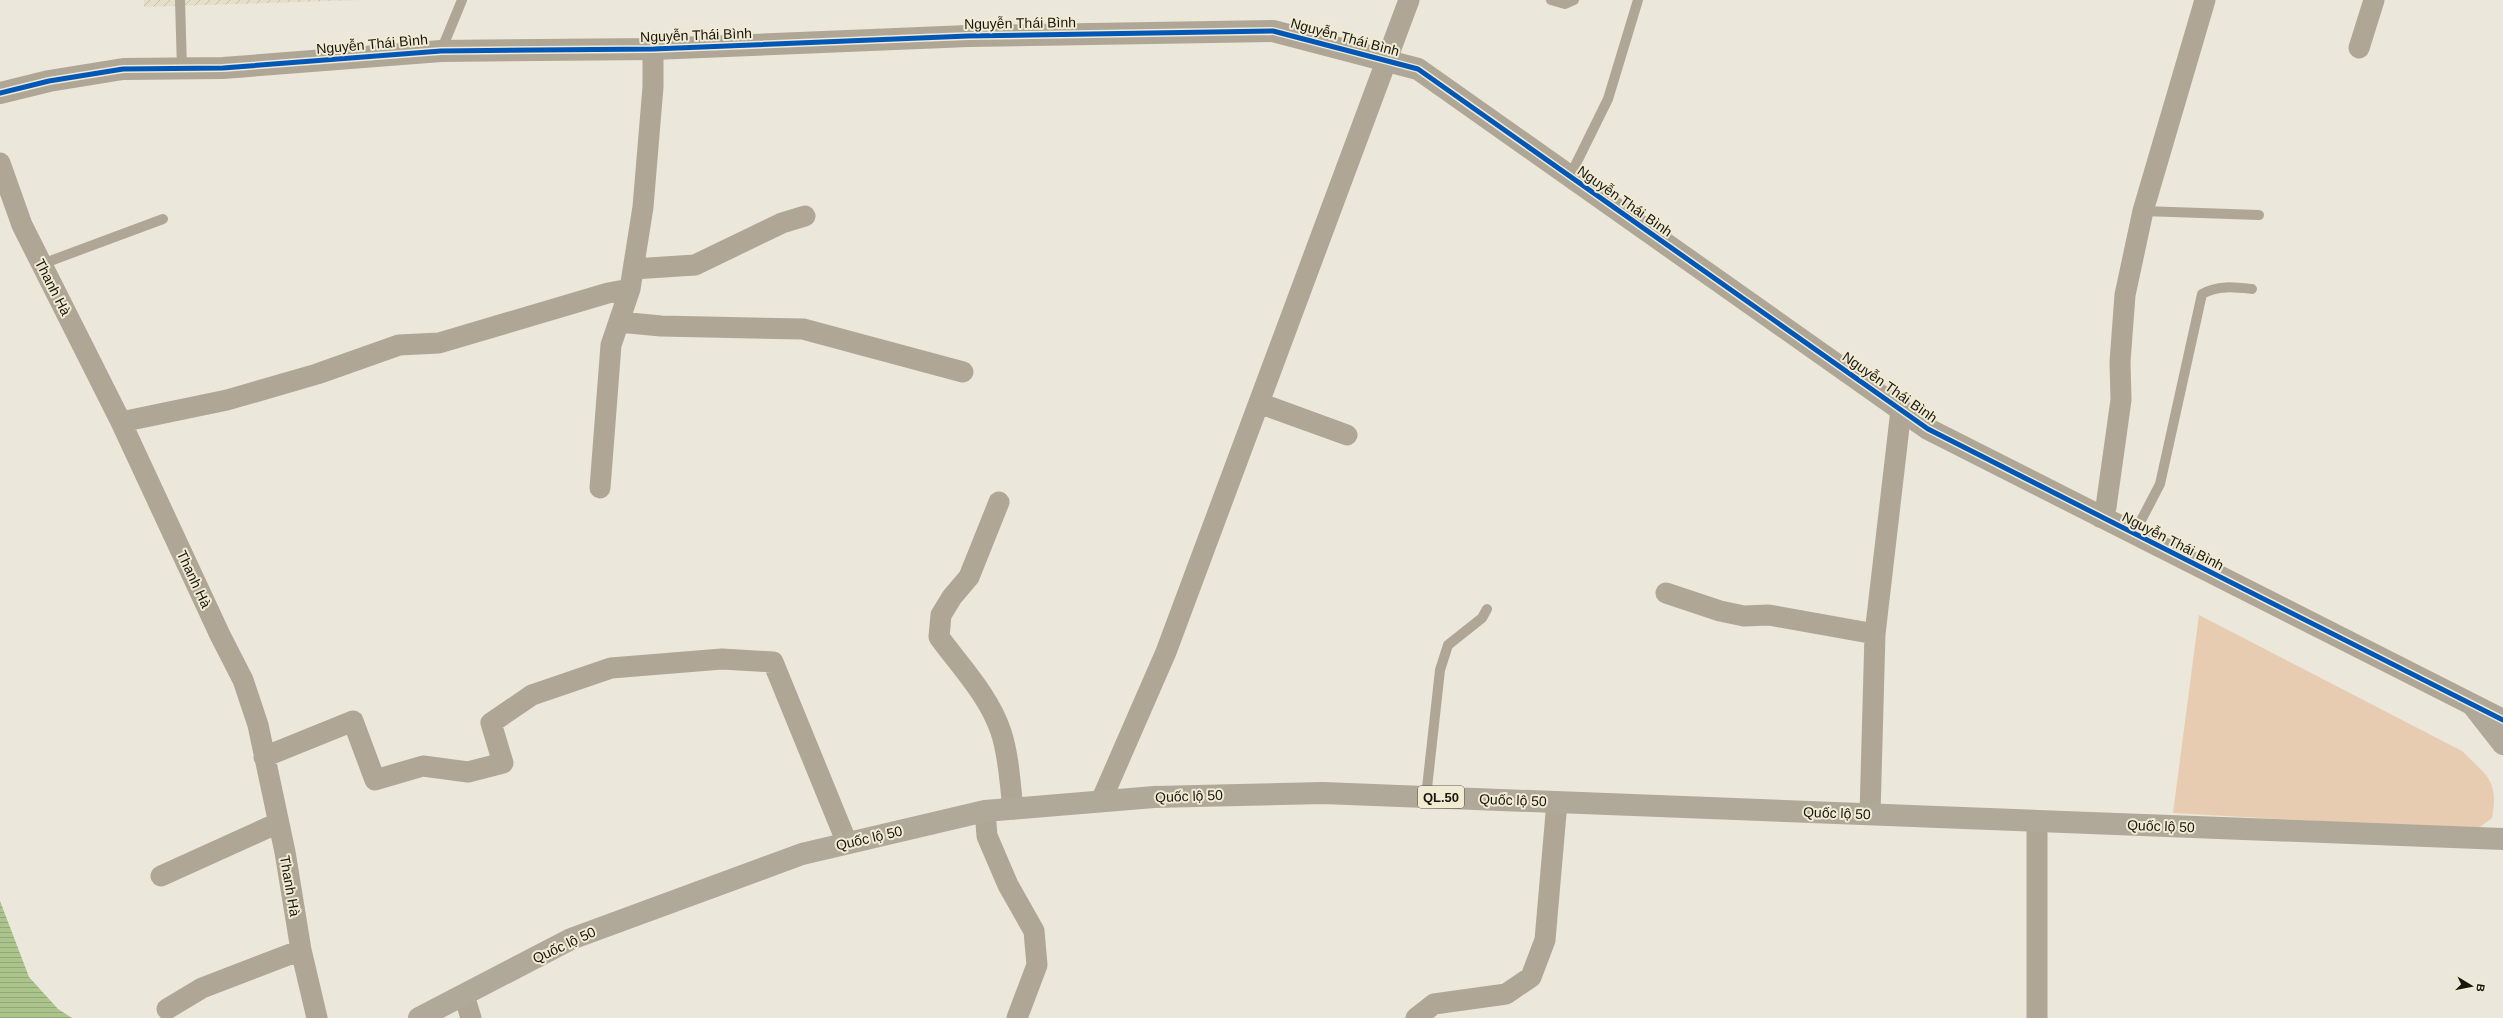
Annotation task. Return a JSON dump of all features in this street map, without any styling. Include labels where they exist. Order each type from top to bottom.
[{"type":"main road","points":[[2474,708],[2503,744]]},
{"type":"main road","name":"Quốc lộ 50","points":[[419,1018],[571,939],[802,854],[986,811],[1013,808],[1154,797],[1324,793],[2503,839]]},
{"type":"street","points":[[1101,801],[1166,652],[1409,0]]},
{"type":"street","points":[[2100,517],[2106,508],[2121,400],[2120,362],[2125,295],[2143,211],[2206,0]]},
{"type":"street","points":[[2359,48],[2374,0]]},
{"type":"street","name":"Nguyễn Thái Bình","points":[[0,93],[50,81],[123,69],[223,68],[441,51],[653,50],[968,36],[1273,31],[1418,69],[1928,429],[2474,708],[2503,720]]},
{"type":"street","points":[[600,488],[611,345],[630,289],[643,207],[652,94],[653,50]]},
{"type":"street","name":"Thanh Hà","points":[[0,163],[22,225],[121,422],[220,636],[243,680],[258,725],[278,823],[301,950],[317,1018]]},
{"type":"street","points":[[634,269],[695,265],[782,223],[805,216]]},
{"type":"street","points":[[121,422],[227,400],[317,374],[399,345],[439,343],[608,293],[630,289]]},
{"type":"street","points":[[619,322],[661,326],[803,329],[963,372]]},
{"type":"street","points":[[1259,403],[1347,435]]},
{"type":"street","points":[[1870,814],[1875,634],[1901,410]]},
{"type":"street","points":[[999,502],[969,577],[952,597],[941,615],[939,637],[985,698],[994,715],[1005,750],[1013,808]]},
{"type":"street","points":[[1666,593],[1744,616],[1769,615],[1875,634]]},
{"type":"street","points":[[264,757],[353,721],[375,780],[423,766],[468,772],[503,762],[491,723],[532,695],[611,668],[722,660],[773,662],[847,843]]},
{"type":"street","points":[[1416,1018],[1434,1004],[1506,994],[1531,977],[1545,940],[1558,802]]},
{"type":"street","points":[[986,811],[988,836],[1008,885],[1034,931],[1037,966],[1017,1018]]},
{"type":"street","points":[[2037,821],[2037,1018]]},
{"type":"street","points":[[161,876],[278,823]]},
{"type":"street","points":[[167,1010],[202,988],[301,950]]},
{"type":"street","points":[[464,995],[472,1018]]},
{"type":"lane","points":[[180,0],[182,69]]},
{"type":"lane","points":[[441,51],[462,0]]},
{"type":"lane","points":[[1551,0],[1565,4],[1574,0]]},
{"type":"lane","points":[[1570,176],[1608,99],[1638,0]]},
{"type":"lane","points":[[2143,211],[2259,215]]},
{"type":"lane","points":[[42,264],[163,219]]},
{"type":"lane","points":[[2134,534],[2160,484],[2202,294],[2211,289],[2227,286],[2252,289]]},
{"type":"lane","points":[[1426,797],[1440,670],[1448,645],[1482,618],[1487,609]]},
{"type":"shaded area","points":[[144,0],[362,0],[144,7]]},
{"type":"shaded area","points":[[2199,615],[2462,751],[2489,780],[2494,795],[2492,818],[2476,830],[2173,813]]},
{"type":"shaded area","points":[[0,901],[29,977],[58,1009],[72,1018],[0,1018]]},
{"type":"cycle path","points":[[0,93],[49,81],[123,69],[223,68],[441,51],[653,49],[968,36],[1273,31],[1418,69],[1928,429],[2503,720]]}]
